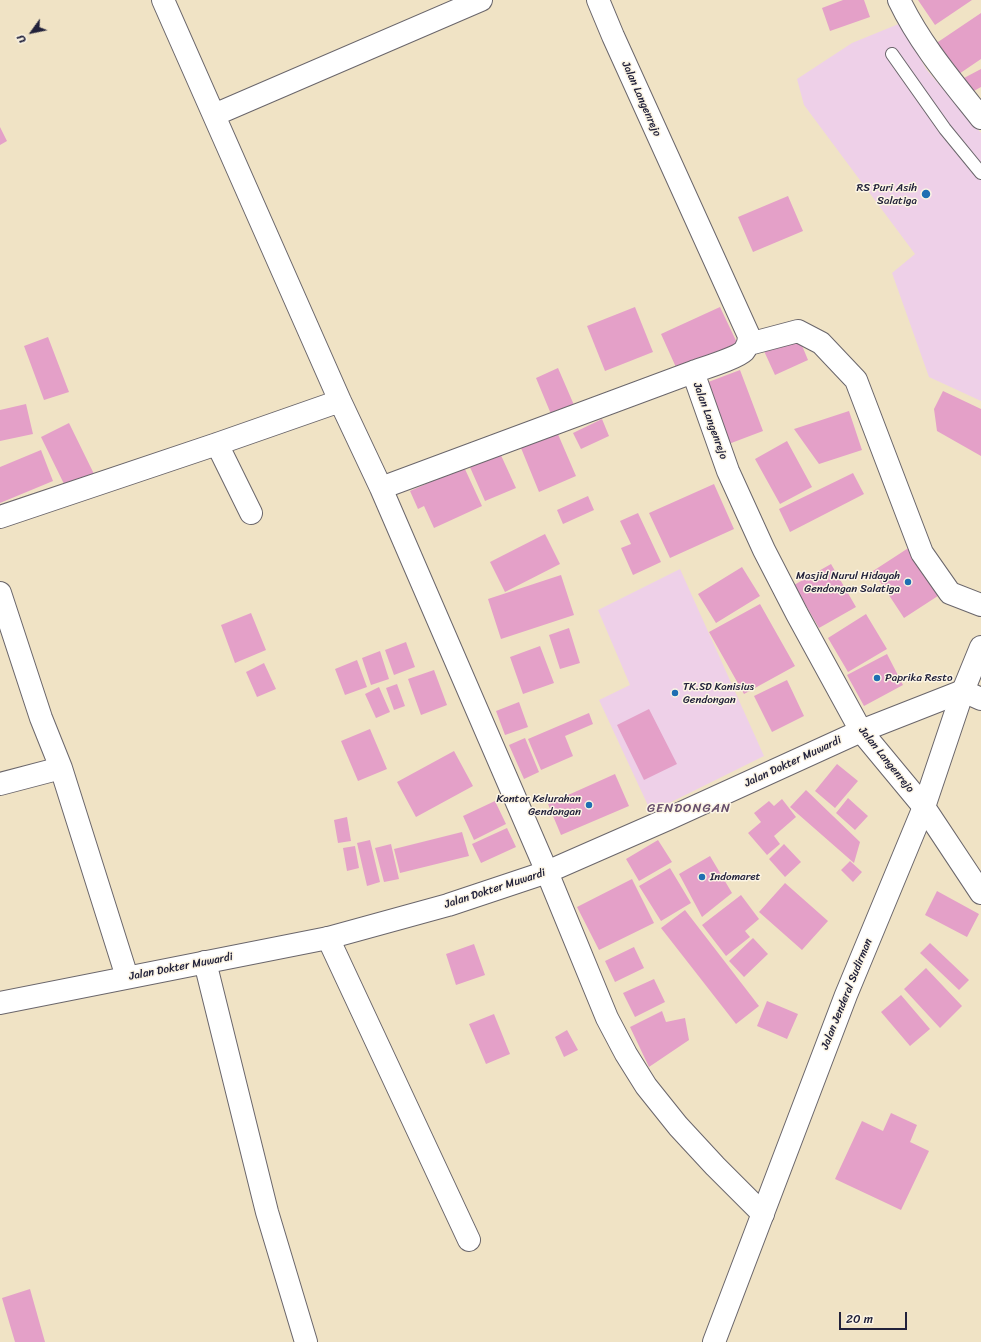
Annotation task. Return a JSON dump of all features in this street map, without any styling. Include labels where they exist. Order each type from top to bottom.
[{"type":"street","points":[[163,0],[340,401],[381,488],[547,872],[607,1018],[646,1086],[678,1126],[763,1214]]},
{"type":"street","points":[[214,115],[481,0]]},
{"type":"street","name":"Jalan Langenrejo","points":[[598,0],[619,50],[749,336],[748,344],[743,351],[736,356],[693,372],[728,471],[764,550],[861,731],[924,807],[981,893]]},
{"type":"street","points":[[899,0],[915,29],[937,62],[981,118]]},
{"type":"street","points":[[748,344],[798,331],[821,343],[856,380],[922,553],[950,592],[981,605]]},
{"type":"street","points":[[381,488],[693,372]]},
{"type":"street","points":[[0,517],[340,401]]},
{"type":"street","points":[[217,444],[251,513]]},
{"type":"street","points":[[0,594],[41,718],[61,768],[127,977]]},
{"type":"street","name":"Jalan Jenderal Sudirman","points":[[716,1341],[846,995],[972,695],[981,647]]},
{"type":"street","name":"Jalan Dokter Muwardi","points":[[0,1003],[328,938],[448,905],[547,872],[668,819],[861,731],[972,695]]},
{"type":"street","points":[[0,784],[61,768]]},
{"type":"street","points":[[328,938],[469,1240]]},
{"type":"street","points":[[205,962],[267,1212],[306,1342]]},
{"type":"lane","points":[[892,54],[945,129],[981,173]]},
{"type":"shaded area","name":"RS Puri Asih Salatiga","points":[[901,23],[926,69],[981,133],[981,401],[929,377],[892,273],[915,254],[804,105],[797,79],[852,43]]},
{"type":"shaded area","name":"TK.SD Kanisius Gendongan","points":[[680,569],[764,756],[651,812],[599,700],[630,685],[598,610]]},
{"type":"building","points":[[843,0],[864,0],[870,17],[830,31],[822,8]]},
{"type":"building","points":[[918,0],[972,0],[935,25]]},
{"type":"building","points":[[981,13],[981,59],[956,76],[935,44]]},
{"type":"building","points":[[981,69],[981,87],[972,92],[964,78]]},
{"type":"building","points":[[0,127],[7,141],[0,145]]},
{"type":"building","points":[[788,196],[803,231],[753,252],[738,217]]},
{"type":"building","points":[[635,307],[653,352],[605,371],[587,326]]},
{"type":"building","points":[[720,307],[739,347],[679,374],[661,334]]},
{"type":"building","points":[[798,336],[808,360],[775,375],[764,351]]},
{"type":"building","points":[[48,337],[69,392],[44,400],[24,346]]},
{"type":"building","points":[[558,368],[574,405],[551,414],[536,378]]},
{"type":"building","points":[[740,370],[763,431],[726,445],[703,384]]},
{"type":"building","points":[[943,391],[981,409],[981,456],[937,431],[934,409]]},
{"type":"building","points":[[26,404],[33,434],[0,441],[0,410]]},
{"type":"building","points":[[849,411],[862,450],[819,464],[794,429]]},
{"type":"building","points":[[602,419],[609,436],[581,449],[573,433]]},
{"type":"building","points":[[69,423],[94,474],[66,488],[41,437]]},
{"type":"building","points":[[557,432],[576,476],[539,492],[521,448]]},
{"type":"building","points":[[787,441],[812,487],[780,504],[755,459]]},
{"type":"building","points":[[41,450],[53,481],[0,503],[0,467]]},
{"type":"building","points":[[499,451],[516,488],[485,501],[469,465]]},
{"type":"building","points":[[464,467],[482,506],[434,528],[424,506],[418,509],[410,491]]},
{"type":"building","points":[[853,473],[864,494],[790,532],[779,509]]},
{"type":"building","points":[[714,484],[734,529],[670,558],[649,513]]},
{"type":"building","points":[[588,496],[594,510],[563,524],[557,510]]},
{"type":"building","points":[[638,513],[661,562],[633,575],[621,548],[631,544],[620,521]]},
{"type":"building","points":[[545,534],[560,564],[505,592],[490,562]]},
{"type":"building","name":"Masjid Nurul Hidayah Gendongan Salatiga","points":[[913,545],[944,592],[904,618],[873,571]]},
{"type":"building","points":[[831,564],[856,607],[819,628],[794,585]]},
{"type":"building","points":[[742,567],[760,596],[716,623],[698,594]]},
{"type":"building","points":[[561,575],[574,615],[501,639],[488,599]]},
{"type":"building","points":[[760,604],[795,666],[744,694],[709,632]]},
{"type":"building","points":[[251,613],[266,650],[235,663],[221,625]]},
{"type":"building","points":[[866,614],[887,649],[848,672],[828,638]]},
{"type":"building","points":[[569,628],[580,663],[560,669],[549,635]]},
{"type":"building","points":[[406,642],[415,667],[394,675],[385,650]]},
{"type":"building","points":[[540,646],[554,683],[523,694],[510,657]]},
{"type":"building","points":[[380,651],[389,679],[371,685],[362,658]]},
{"type":"building","points":[[887,654],[903,685],[864,706],[847,675]]},
{"type":"building","points":[[357,660],[367,687],[345,695],[335,669]]},
{"type":"building","points":[[264,663],[276,689],[257,697],[246,672]]},
{"type":"building","points":[[434,670],[447,705],[421,715],[408,679]]},
{"type":"building","points":[[787,680],[804,716],[772,732],[754,696]]},
{"type":"building","points":[[397,684],[405,706],[394,710],[386,688]]},
{"type":"building","points":[[379,687],[390,712],[376,718],[365,694]]},
{"type":"building","points":[[519,702],[528,727],[505,735],[496,711]]},
{"type":"building","points":[[649,709],[677,764],[644,780],[617,725]]},
{"type":"building","points":[[589,713],[593,724],[565,736],[573,756],[541,770],[528,739]]},
{"type":"building","points":[[370,729],[387,769],[358,781],[341,741]]},
{"type":"building","points":[[525,738],[539,772],[524,779],[509,745]]},
{"type":"building","points":[[454,751],[473,786],[416,817],[397,782]]},
{"type":"building","points":[[837,764],[858,781],[835,808],[815,791]]},
{"type":"building","name":"Kantor Kelurahan Gendongan","points":[[615,774],[629,806],[561,835],[548,804]]},
{"type":"building","points":[[806,790],[860,842],[854,863],[790,807]]},
{"type":"building","points":[[848,798],[868,816],[855,830],[836,813]]},
{"type":"building","points":[[782,799],[796,817],[774,836],[780,844],[767,855],[748,833],[761,822],[754,813],[769,801],[774,806]]},
{"type":"building","points":[[495,801],[506,824],[474,840],[463,816]]},
{"type":"building","points":[[347,817],[351,841],[338,843],[334,820]]},
{"type":"building","points":[[507,828],[516,847],[481,863],[472,844]]},
{"type":"building","points":[[462,832],[469,856],[400,873],[394,849]]},
{"type":"building","points":[[370,840],[380,882],[367,886],[357,843]]},
{"type":"building","points":[[658,840],[672,862],[639,881],[626,859]]},
{"type":"building","points":[[391,844],[399,879],[384,882],[375,848]]},
{"type":"building","points":[[784,844],[801,862],[785,877],[769,859]]},
{"type":"building","points":[[355,846],[359,868],[347,871],[343,848]]},
{"type":"building","points":[[710,856],[732,893],[702,917],[679,874]]},
{"type":"building","points":[[850,861],[862,872],[853,882],[841,870]]},
{"type":"building","points":[[670,868],[691,903],[661,921],[639,886]]},
{"type":"building","points":[[632,879],[654,923],[599,950],[577,907]]},
{"type":"building","points":[[785,883],[828,921],[802,950],[759,912]]},
{"type":"building","points":[[937,891],[979,914],[967,937],[925,915]]},
{"type":"building","points":[[741,895],[759,919],[745,931],[750,937],[726,956],[702,925]]},
{"type":"building","points":[[685,910],[759,1006],[736,1024],[661,928]]},
{"type":"building","points":[[753,938],[768,954],[744,977],[729,961]]},
{"type":"building","points":[[930,943],[969,980],[959,990],[920,953]]},
{"type":"building","points":[[474,944],[485,975],[456,985],[446,954]]},
{"type":"building","points":[[634,947],[644,968],[615,982],[605,961]]},
{"type":"building","points":[[926,968],[962,1006],[940,1028],[904,989]]},
{"type":"building","points":[[654,979],[665,1002],[635,1017],[623,993]]},
{"type":"building","points":[[901,995],[930,1029],[910,1046],[881,1012]]},
{"type":"building","points":[[767,1001],[798,1014],[787,1039],[757,1026]]},
{"type":"building","points":[[662,1011],[666,1022],[685,1018],[689,1040],[649,1067],[630,1027]]},
{"type":"building","points":[[494,1014],[510,1054],[486,1064],[469,1024]]},
{"type":"building","points":[[567,1030],[578,1050],[564,1057],[555,1037]]},
{"type":"building","points":[[891,1113],[917,1125],[910,1142],[929,1151],[901,1210],[835,1179],[862,1121],[883,1131]]},
{"type":"building","points":[[30,1289],[45,1342],[15,1342],[2,1298]]},
{"type":"place","name":"RS Puri Asih Salatiga","points":[[926,194]]},
{"type":"place","name":"Masjid Nurul Hidayah Gendongan Salatiga","points":[[908,582]]},
{"type":"place","name":"Paprika Resto","points":[[877,678]]},
{"type":"place","name":"TK.SD Kanisius Gendongan","points":[[675,693]]},
{"type":"place","name":"Kantor Kelurahan Gendongan","points":[[589,805]]},
{"type":"place","name":"Indomaret","points":[[702,877]]},
{"type":"district","name":"GENDONGAN","points":[[689,809]]}]
